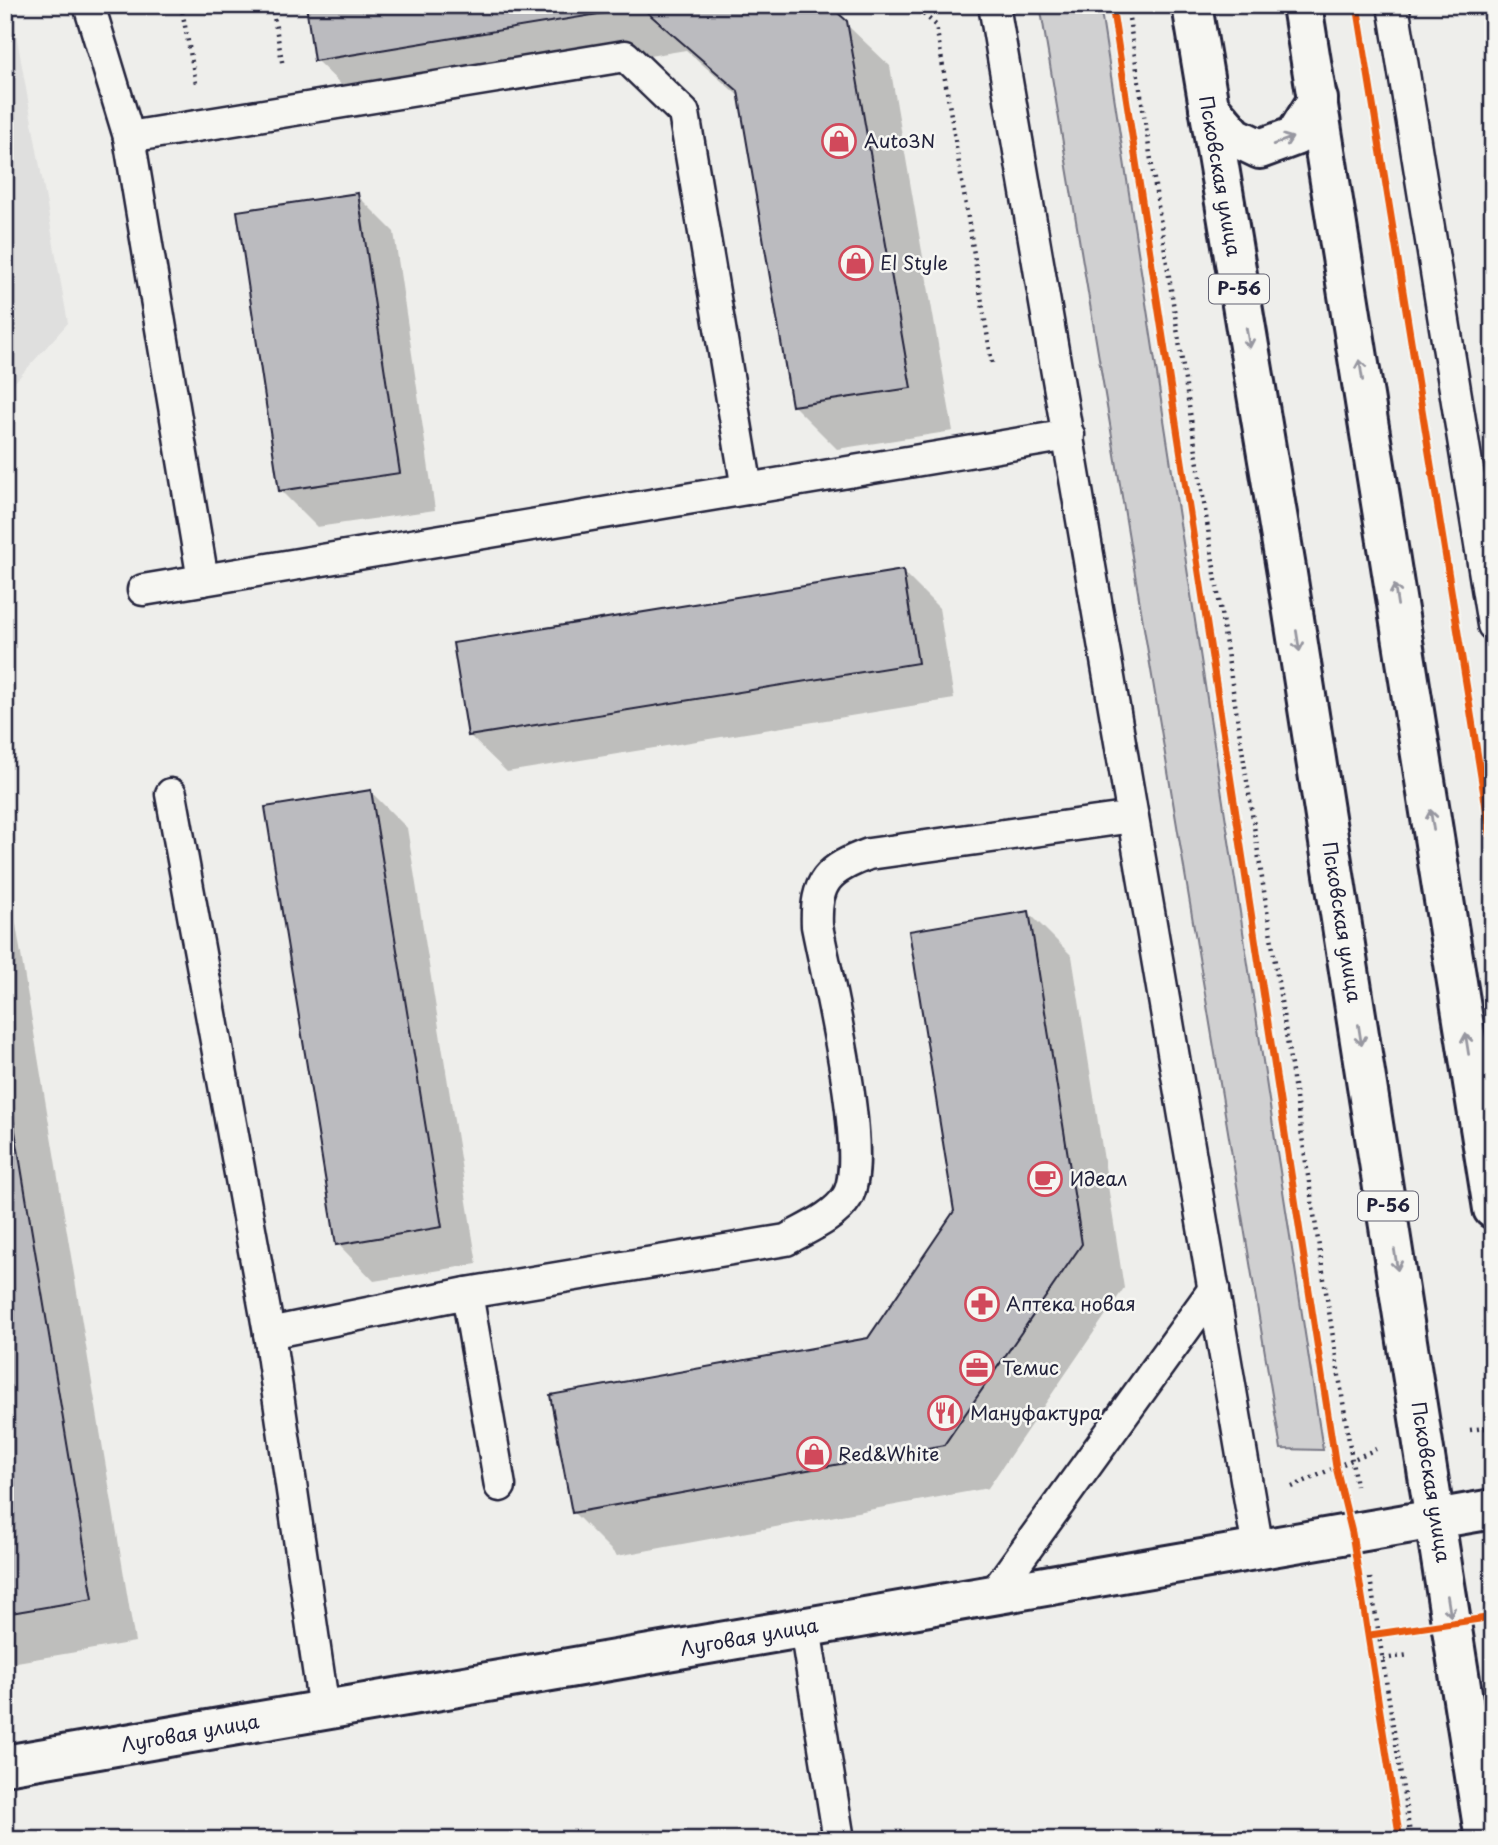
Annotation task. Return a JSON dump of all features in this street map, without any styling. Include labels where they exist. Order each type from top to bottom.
[{"type":"main road","name":"Псковская улица","points":[[1192,5],[1287,574],[1485,1840]]},
{"type":"main road","points":[[1303,5],[1493,1209]]},
{"type":"main road","points":[[1209,107],[1235,137],[1260,149],[1295,136],[1318,99]]},
{"type":"main road","name":"Луговая улица","points":[[5,1765],[1493,1509]]},
{"type":"lane","points":[[89,5],[129,137],[203,580]]},
{"type":"lane","points":[[994,5],[1258,1549]]},
{"type":"lane","points":[[1392,5],[1493,625]]},
{"type":"lane","points":[[129,137],[625,56],[684,113],[747,489]]},
{"type":"lane","points":[[143,590],[1069,435]]},
{"type":"lane","points":[[171,794],[269,1333],[324,1710]]},
{"type":"lane","points":[[269,1333],[467,1293],[786,1240],[824,1219],[847,1197],[856,1161],[850,1111],[817,926],[816,902],[824,881],[839,866],[869,855],[1133,817]]},
{"type":"lane","points":[[993,1595],[1214,1289]]},
{"type":"lane","points":[[467,1293],[500,1486]]},
{"type":"lane","points":[[805,1628],[839,1840]]},
{"type":"path","points":[[181,5],[198,97]]},
{"type":"path","points":[[272,5],[284,69]]},
{"type":"path","points":[[913,5],[936,25],[992,363]]},
{"type":"path","points":[[1127,5],[1357,1532],[1382,1717]]},
{"type":"path","points":[[1334,1453],[1357,1532],[1380,1634],[1410,1840]]},
{"type":"path","points":[[1370,1635],[1452,1623]]},
{"type":"shaded area","points":[[5,5],[11,5],[68,323],[5,393]]},
{"type":"shaded area","points":[[1040,5],[1100,5],[1323,1450],[1281,1449]]},
{"type":"building","points":[[306,5],[829,5],[847,21],[911,388],[792,406],[738,91],[641,7],[314,61]]},
{"type":"building","points":[[358,193],[400,473],[279,491],[237,211]]},
{"type":"building","points":[[903,570],[918,663],[468,736],[453,643]]},
{"type":"building","points":[[371,790],[442,1227],[336,1245],[265,807]]},
{"type":"building","points":[[1029,911],[1082,1244],[944,1445],[572,1513],[550,1395],[868,1338],[954,1211],[909,931]]},
{"type":"building","points":[[5,1071],[93,1599],[5,1614]]},
{"type":"cycle path","points":[[1112,5],[1336,1467],[1352,1533],[1400,1840]]},
{"type":"cycle path","points":[[1357,5],[1493,851]]},
{"type":"cycle path","points":[[1370,1635],[1493,1617]]},
{"type":"place","name":"Auto3N","points":[[839,141]]},
{"type":"place","name":"El Style","points":[[856,263]]},
{"type":"place","name":"Идеал","points":[[1045,1179]]},
{"type":"place","name":"Аптека новая","points":[[982,1304]]},
{"type":"place","name":"Темис","points":[[977,1368]]},
{"type":"place","name":"Мануфактура","points":[[945,1413]]},
{"type":"place","name":"Red&White","points":[[814,1454]]}]
